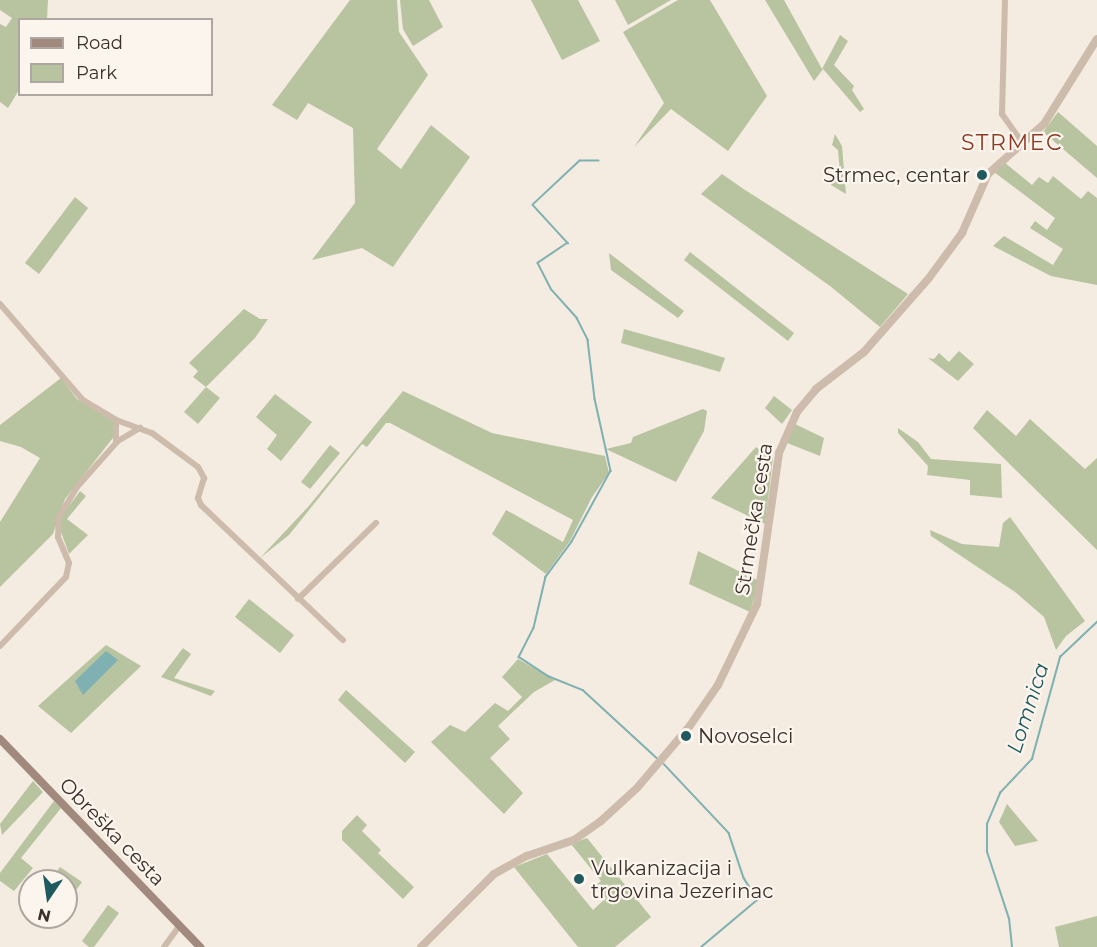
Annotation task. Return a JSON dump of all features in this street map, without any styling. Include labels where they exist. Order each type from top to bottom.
[{"type":"main road","name":"Obreška cesta","points":[[0,739],[200,947]]},
{"type":"street","points":[[1005,0],[1002,114],[1022,143]]},
{"type":"street","name":"Strmečka cesta","points":[[421,947],[476,889],[510,864],[591,829],[637,788],[689,727],[718,685],[757,604],[777,463],[797,412],[816,389],[864,352],[929,278],[962,233],[988,174],[1044,124],[1064,97],[1097,39]]},
{"type":"street","points":[[0,304],[78,396],[116,420],[141,428],[181,452],[202,471],[204,478],[198,498],[201,505],[343,640]]},
{"type":"street","points":[[116,420],[116,443]]},
{"type":"street","points":[[0,646],[66,577],[69,562],[58,527],[62,508],[116,443],[141,428]]},
{"type":"street","points":[[298,599],[376,523]]},
{"type":"street","points":[[164,947],[179,926]]},
{"type":"green space","points":[[0,0],[48,0],[47,18],[18,18],[18,92],[8,108],[0,102],[0,24],[6,27],[12,18],[0,10]]},
{"type":"green space","points":[[350,0],[397,0],[399,32],[428,75],[377,149],[401,169],[431,125],[470,157],[393,267],[362,248],[312,260],[355,203],[353,128],[308,103],[297,120],[272,105]]},
{"type":"green space","points":[[400,0],[429,0],[443,27],[413,46],[403,29]]},
{"type":"green space","points":[[531,0],[578,0],[600,41],[562,60]]},
{"type":"green space","points":[[615,0],[671,0],[628,25]]},
{"type":"green space","points":[[678,0],[710,0],[767,96],[728,151],[671,109],[634,147],[664,103],[623,32]]},
{"type":"green space","points":[[765,0],[784,0],[822,69],[840,35],[848,41],[834,65],[854,86],[852,90],[864,109],[860,112],[823,69],[814,81]]},
{"type":"green space","points":[[1058,112],[1097,146],[1097,178],[1043,132]]},
{"type":"green space","points":[[835,134],[842,146],[846,194],[831,185],[840,172],[838,150],[832,145]]},
{"type":"green space","points":[[1004,162],[1032,185],[1039,177],[1048,183],[1053,176],[1081,199],[1088,191],[1097,198],[1097,285],[1051,276],[993,246],[1004,236],[1053,265],[1063,249],[1030,228],[1035,221],[1047,230],[1055,218],[994,172]]},
{"type":"green space","points":[[722,174],[908,294],[880,327],[830,286],[701,194]]},
{"type":"green space","points":[[75,197],[88,208],[39,274],[25,263]]},
{"type":"green space","points":[[690,252],[794,333],[788,341],[684,260]]},
{"type":"green space","points":[[609,253],[684,311],[678,318],[611,270]]},
{"type":"green space","points":[[244,309],[260,319],[268,319],[255,338],[206,387],[193,377],[198,371],[189,363]]},
{"type":"green space","points":[[624,329],[725,358],[720,372],[621,343]]},
{"type":"green space","points":[[959,351],[974,364],[958,381],[928,358],[934,359],[939,353],[949,362]]},
{"type":"green space","points":[[61,378],[77,399],[113,421],[116,434],[65,499],[53,534],[0,587],[0,522],[40,458],[21,447],[0,441],[0,425]]},
{"type":"green space","points":[[206,387],[220,398],[198,424],[184,412]]},
{"type":"green space","points":[[403,391],[492,433],[605,456],[609,473],[592,497],[570,541],[546,574],[492,534],[506,510],[563,542],[573,520],[390,423],[386,423],[367,447],[362,444],[289,535],[260,558],[308,507]]},
{"type":"green space","points":[[275,394],[312,422],[281,461],[267,449],[277,435],[256,417]]},
{"type":"green space","points":[[774,396],[792,410],[782,424],[765,408]]},
{"type":"green space","points":[[703,409],[707,411],[704,431],[676,482],[606,449],[631,443],[633,437]]},
{"type":"green space","points":[[987,410],[1016,436],[1030,419],[1085,469],[1097,458],[1097,550],[973,428]]},
{"type":"green space","points":[[795,424],[824,438],[820,456],[787,443]]},
{"type":"green space","points":[[898,428],[918,442],[931,459],[1001,464],[1002,498],[970,495],[970,480],[927,475],[928,466],[898,433]]},
{"type":"green space","points":[[330,445],[340,453],[310,489],[301,482]]},
{"type":"green space","points":[[756,447],[773,458],[765,524],[711,498]]},
{"type":"green space","points":[[80,491],[86,496],[67,519],[88,535],[69,554],[61,532],[61,517]]},
{"type":"green space","points":[[1010,517],[1085,621],[1066,636],[1056,650],[1044,617],[1015,592],[931,536],[930,530],[962,544],[999,547],[1003,523]]},
{"type":"green space","points":[[698,551],[759,581],[750,612],[689,584]]},
{"type":"green space","points":[[249,599],[294,635],[280,653],[235,617]]},
{"type":"green space","points":[[106,645],[141,666],[71,733],[38,706]]},
{"type":"green space","points":[[183,648],[191,654],[174,678],[215,691],[211,696],[161,677]]},
{"type":"green space","points":[[518,659],[555,680],[534,692],[498,726],[510,739],[490,758],[523,793],[504,814],[431,742],[450,725],[465,732],[495,703],[508,711],[522,697],[502,677]]},
{"type":"green space","points":[[346,690],[415,752],[405,763],[338,700]]},
{"type":"green space","points":[[33,781],[43,792],[2,835],[0,824]]},
{"type":"green space","points":[[54,801],[61,808],[21,858],[33,868],[18,869],[18,886],[14,891],[0,881],[0,873]]},
{"type":"green space","points":[[1007,804],[1038,841],[1015,846],[999,822]]},
{"type":"green space","points":[[357,815],[367,825],[362,831],[381,850],[378,853],[414,887],[403,899],[342,840],[342,831]]},
{"type":"green space","points":[[587,838],[651,917],[615,947],[578,947],[514,867],[547,854],[593,910],[606,898],[596,885],[601,881],[571,844]]},
{"type":"green space","points":[[108,905],[119,913],[94,947],[89,947],[82,941]]},
{"type":"green space","points":[[1097,916],[1097,947],[1059,947],[1055,927]]},
{"type":"water","points":[[106,651],[118,660],[83,695],[75,681]]},
{"type":"waterway","points":[[599,161],[580,161],[533,205],[568,243],[538,263],[552,290],[577,318],[588,340],[595,399],[611,471],[572,542],[546,577],[534,628],[519,657],[548,676],[583,690],[657,758]]},
{"type":"waterway","name":"Lomnica","points":[[1012,947],[1009,919],[987,852],[987,824],[1000,793],[1032,759],[1060,657],[1097,622]]},
{"type":"waterway","points":[[664,764],[729,833],[744,878],[758,900],[702,947]]},
{"type":"place","name":"Strmec, centar","points":[[982,175]]},
{"type":"place","name":"Novoselci","points":[[686,736]]},
{"type":"place","name":"Vulkanizacija i trgovina Jezerinac","points":[[579,879]]},
{"type":"district","name":"STRMEC","points":[[1012,143]]}]
